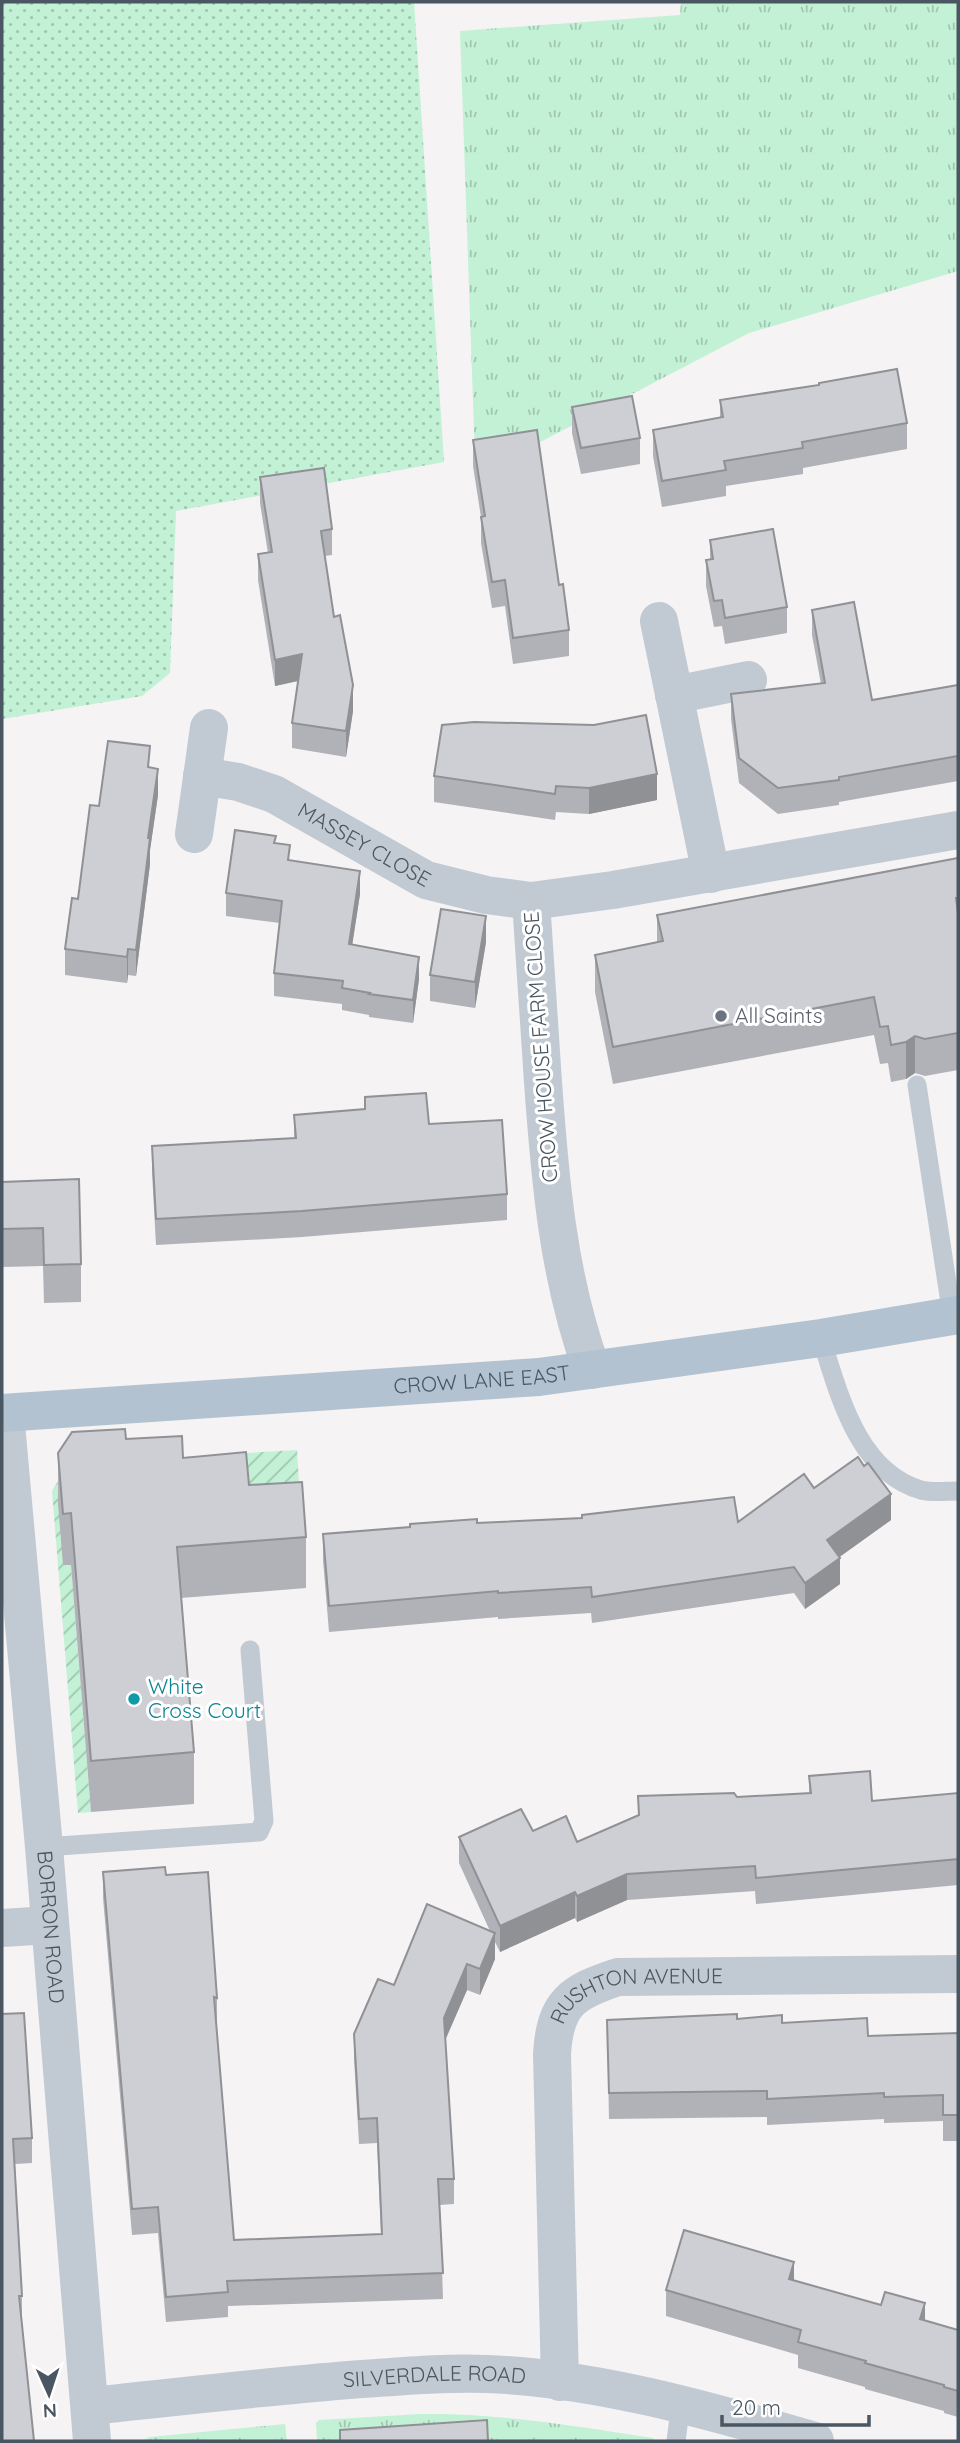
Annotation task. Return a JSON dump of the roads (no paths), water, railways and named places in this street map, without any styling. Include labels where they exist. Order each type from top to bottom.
[{"type":"main road","name":"CROW LANE EAST","points":[[3,1413],[478,1382],[592,1370],[821,1338],[955,1315]]},
{"type":"street","points":[[659,621],[711,874]]},
{"type":"street","points":[[674,695],[748,680]]},
{"type":"street","points":[[194,834],[209,728]]},
{"type":"street","name":"MASSEY CLOSE","points":[[202,776],[238,782],[274,794],[426,880],[486,895],[531,901]]},
{"type":"street","name":"CROW HOUSE FARM CLOSE","points":[[592,1370],[578,1331],[557,1238],[550,1178],[531,901],[711,874],[958,830]]},
{"type":"street","name":"BORRON ROAD","points":[[3,1413],[44,1847],[91,2424]]},
{"type":"street","points":[[2,1928],[50,1925]]},
{"type":"street","name":"RUSHTON AVENUE","points":[[560,2382],[552,2054],[553,2028],[563,2008],[587,1987],[618,1977],[958,1974]]},
{"type":"street","name":"SILVERDALE ROAD","points":[[91,2424],[313,2383],[413,2375],[488,2374],[560,2382],[681,2403],[774,2436],[815,2441]]},
{"type":"lane","points":[[917,1085],[955,1315]]},
{"type":"lane","points":[[821,1338],[835,1382],[860,1441],[871,1457],[888,1473],[922,1491],[958,1491]]},
{"type":"lane","points":[[44,1847],[259,1832],[264,1821],[250,1650]]},
{"type":"lane","points":[[676,2441],[681,2403]]},
{"type":"place","name":"All Saints","points":[[721,1016]]},
{"type":"place","name":"White Cross Court","points":[[134,1699]]}]
